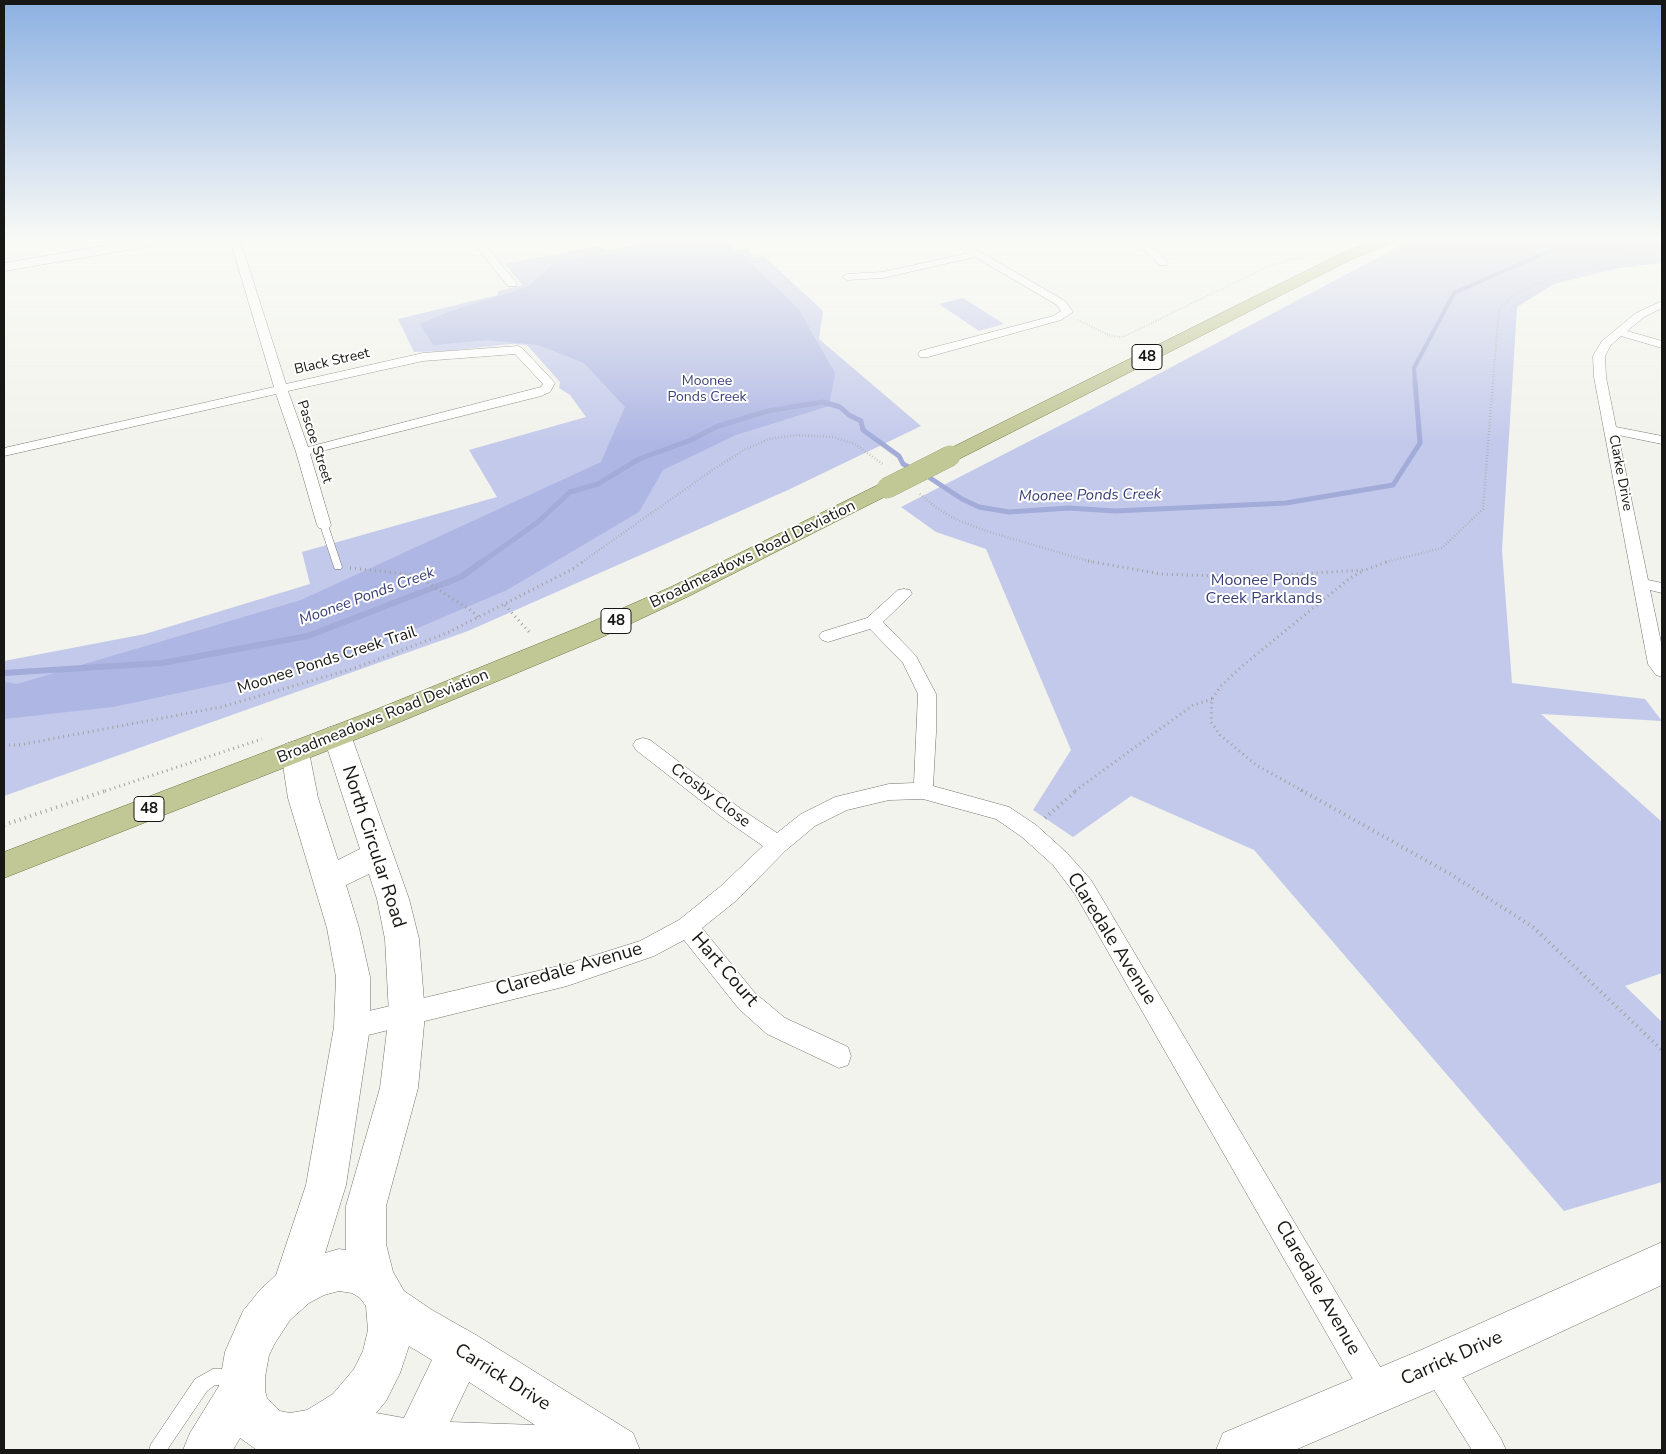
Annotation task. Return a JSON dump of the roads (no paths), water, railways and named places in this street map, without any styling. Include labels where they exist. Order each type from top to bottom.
[{"type":"main road","name":"Broadmeadows Road Deviation","points":[[4,865],[479,679],[643,609],[1244,308]]},
{"type":"street","name":"Pascoe Street","points":[[256,308],[303,452],[324,526]]},
{"type":"street","points":[[924,354],[1063,316],[1067,312],[1066,308]]},
{"type":"street","name":"Clarke Drive","points":[[1654,308],[1640,315],[1619,332],[1606,344],[1599,356],[1600,377],[1658,664],[1662,671]]},
{"type":"street","points":[[1619,332],[1662,345]]},
{"type":"street","name":"Black Street","points":[[4,452],[423,357],[509,349],[522,352],[536,371],[549,383],[546,389],[537,393],[303,452]]},
{"type":"street","points":[[1612,430],[1662,440]]},
{"type":"street","points":[[1642,583],[1662,588]]},
{"type":"street","points":[[828,636],[873,622],[904,594]]},
{"type":"street","points":[[873,622],[910,660],[927,694],[928,732],[924,791]]},
{"type":"street","name":"North Circular Road","points":[[337,735],[393,899],[402,939],[407,1014],[398,1088],[366,1206],[365,1244],[381,1294]]},
{"type":"street","name":"Crosby Close","points":[[643,745],[734,815],[778,845]]},
{"type":"street","points":[[294,1288],[326,1185],[352,1027],[353,977],[343,928],[304,798],[295,752]]},
{"type":"street","name":"Claredale Avenue","points":[[352,1027],[567,975],[646,949],[687,927],[729,893],[778,845],[808,820],[842,803],[889,792],[924,791],[1002,814],[1029,831],[1060,859],[1083,887],[1378,1391]]},
{"type":"street","points":[[328,880],[378,855]]},
{"type":"street","name":"Hart Court","points":[[687,927],[747,1001],[776,1026],[839,1056]]},
{"type":"street","name":"Carrick Drive","points":[[1240,1450],[1437,1366],[1662,1263]]},
{"type":"street","points":[[207,1450],[242,1384],[248,1352],[259,1327],[275,1305],[294,1288],[317,1276],[339,1270],[359,1273],[381,1294],[390,1330],[384,1357],[370,1385],[349,1410],[296,1438]]},
{"type":"street","name":"Carrick Drive","points":[[381,1294],[416,1326],[460,1351],[616,1450]]},
{"type":"street","points":[[416,1444],[460,1351]]},
{"type":"street","points":[[1437,1366],[1490,1450]]},
{"type":"street","points":[[242,1384],[247,1410],[258,1424],[272,1434],[296,1438],[563,1450]]},
{"type":"lane","name":"Pascoe Street","points":[[324,526],[338,567]]},
{"type":"lane","points":[[157,1450],[201,1385],[213,1377],[242,1384]]},
{"type":"waterway","name":"Moonee Ponds Creek","points":[[1415,382],[1414,368],[1446,308]]},
{"type":"waterway","name":"Moonee Ponds Creek","points":[[924,474],[962,499],[979,507],[1009,512],[1069,508],[1115,511],[1286,503],[1393,485],[1420,443],[1415,381]]},
{"type":"waterway","name":"Moonee Ponds Creek","points":[[482,562],[538,522],[570,492],[598,484],[639,459],[691,440],[718,426],[768,411],[823,402],[840,407],[849,415],[861,421],[863,430],[899,456],[903,464],[914,470]]},
{"type":"waterway","name":"Moonee Ponds Creek","points":[[4,673],[162,663],[308,636],[461,577],[483,561]]},
{"type":"park label","name":"Moonee Ponds Creek Parklands","points":[[1264,590]]}]
